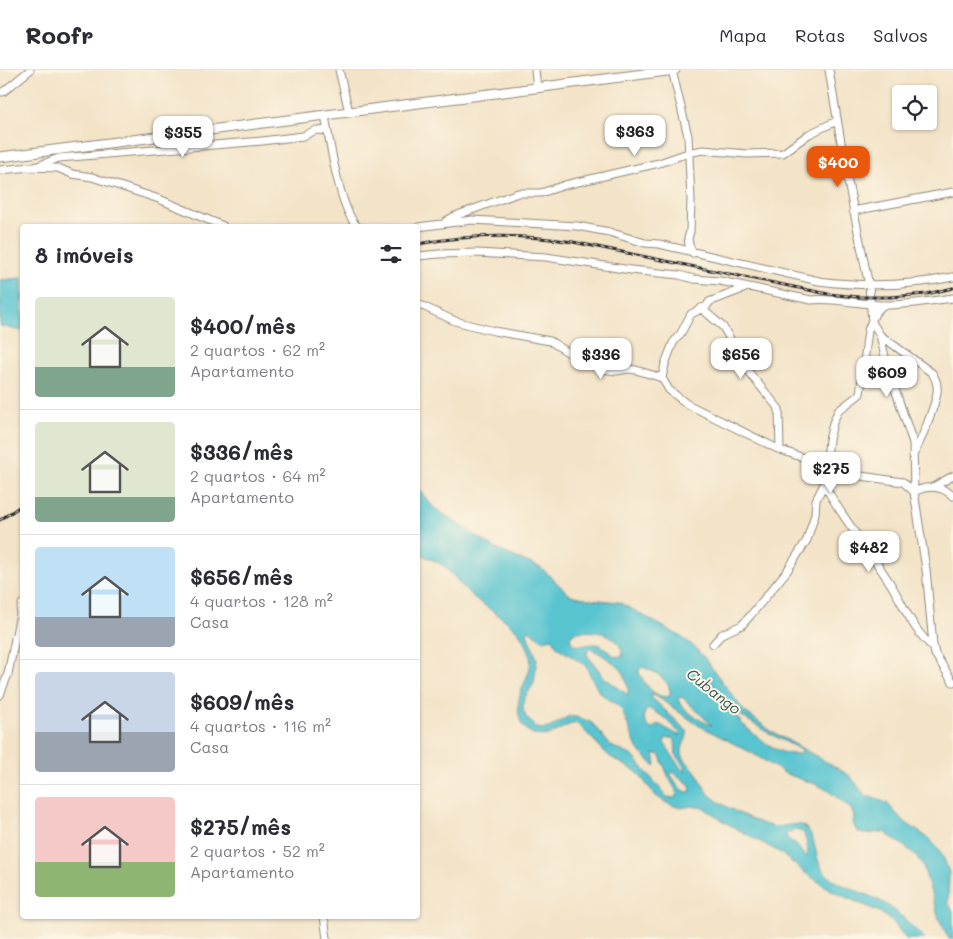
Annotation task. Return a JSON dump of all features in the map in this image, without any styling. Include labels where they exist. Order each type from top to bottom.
[{"type":"main road","points":[[0,157],[674,70]]},
{"type":"street","points":[[0,92],[3,92],[30,70]]},
{"type":"street","points":[[339,70],[349,112]]},
{"type":"street","points":[[535,70],[537,88]]},
{"type":"street","points":[[674,70],[688,136],[692,200],[688,238],[693,253]]},
{"type":"street","points":[[829,70],[869,286],[872,322],[880,335],[887,366],[913,443],[914,492],[926,569],[933,647],[953,682]]},
{"type":"street","points":[[325,115],[344,204],[354,224]]},
{"type":"street","points":[[442,224],[455,216],[518,192],[541,192],[604,174],[672,159],[688,153],[704,150],[747,154],[783,153],[809,134],[837,121]]},
{"type":"street","points":[[35,167],[59,158],[262,141],[303,136],[316,130],[327,131]]},
{"type":"street","points":[[0,170],[35,167],[58,168],[72,174],[92,178],[159,199],[218,224]]},
{"type":"street","points":[[854,211],[953,192]]},
{"type":"street","points":[[420,227],[472,220],[578,226],[609,232],[645,243],[659,244],[819,281],[869,286],[926,282],[953,277]]},
{"type":"street","points":[[420,256],[477,253],[546,257],[679,275],[694,279],[720,281],[811,300],[820,298],[883,305],[953,298]]},
{"type":"street","points":[[749,287],[716,299],[691,314],[681,333],[673,342],[665,364],[662,378],[669,390],[687,404],[780,450],[804,458],[817,468],[826,471],[904,482],[914,492]]},
{"type":"street","points":[[420,305],[463,323],[494,331],[550,341],[574,356],[603,369],[616,371],[636,370],[662,378]]},
{"type":"street","points":[[713,644],[725,632],[742,625],[792,564],[809,537],[815,514],[816,500],[824,484],[833,423],[838,411],[856,399],[862,389],[863,364],[868,330],[875,313],[883,305]]},
{"type":"street","points":[[701,308],[723,327],[751,375],[779,409],[780,450]]},
{"type":"street","points":[[880,335],[932,373],[937,381],[938,393],[922,439],[913,455]]},
{"type":"street","points":[[914,492],[933,487],[953,476]]},
{"type":"street","points":[[824,484],[846,523],[889,580],[908,616],[926,641],[933,647]]},
{"type":"street","points":[[933,487],[946,490],[953,496]]},
{"type":"street","points":[[0,695],[6,683],[20,615]]},
{"type":"street","points":[[324,919],[327,939]]},
{"type":"water","points":[[20,278],[20,331],[0,326],[0,280]]},
{"type":"water","name":"Cubango","points":[[420,491],[433,507],[496,549],[541,568],[570,595],[619,602],[680,636],[703,656],[744,711],[771,731],[850,776],[865,795],[887,803],[902,820],[928,838],[937,847],[943,856],[949,873],[948,902],[953,912],[953,939],[949,939],[939,919],[922,863],[911,851],[884,832],[864,834],[858,832],[853,824],[854,816],[851,809],[829,791],[818,785],[786,774],[752,753],[698,725],[656,696],[652,695],[651,697],[687,731],[682,750],[683,756],[697,773],[706,791],[713,798],[740,814],[769,826],[802,825],[812,838],[820,864],[827,875],[888,906],[905,919],[925,939],[906,939],[893,922],[880,912],[832,891],[779,852],[723,821],[704,808],[691,806],[682,808],[665,802],[656,796],[637,772],[609,756],[578,724],[567,726],[543,736],[528,731],[521,723],[518,709],[530,664],[530,656],[526,645],[513,627],[468,592],[445,567],[420,553]],"holes":[[[529,630],[542,640],[553,638],[557,647],[585,665],[599,692],[621,708],[637,748],[654,766],[656,765],[654,754],[660,756],[676,790],[675,798],[667,797],[633,756],[611,746],[592,723],[581,718],[569,716],[549,728],[543,729],[537,728],[526,717],[523,710],[524,699],[534,683],[537,659],[527,633]],[[576,632],[606,634],[620,646],[622,657],[613,655],[600,645],[576,645],[570,639],[572,634]],[[590,649],[593,650],[621,669],[626,680],[628,695],[604,677],[587,655]],[[642,667],[662,677],[668,686],[670,696],[660,696],[651,690],[639,673]],[[678,697],[683,698],[712,725],[697,718],[681,705]],[[650,709],[662,716],[680,733],[680,736],[658,724],[652,729],[650,728],[645,721],[646,710]],[[734,713],[801,750],[803,753],[792,754],[780,751],[761,740]],[[672,738],[675,740],[676,754],[685,772],[664,743],[665,739]],[[673,772],[690,785],[691,791],[687,792],[680,788],[671,775]],[[795,830],[803,832],[807,844],[807,857],[786,837],[787,833]]]},
{"type":"railway","points":[[420,244],[456,238],[495,236],[554,239],[828,294],[859,297],[927,294],[953,288]]},
{"type":"railway","points":[[0,520],[20,506]]}]
